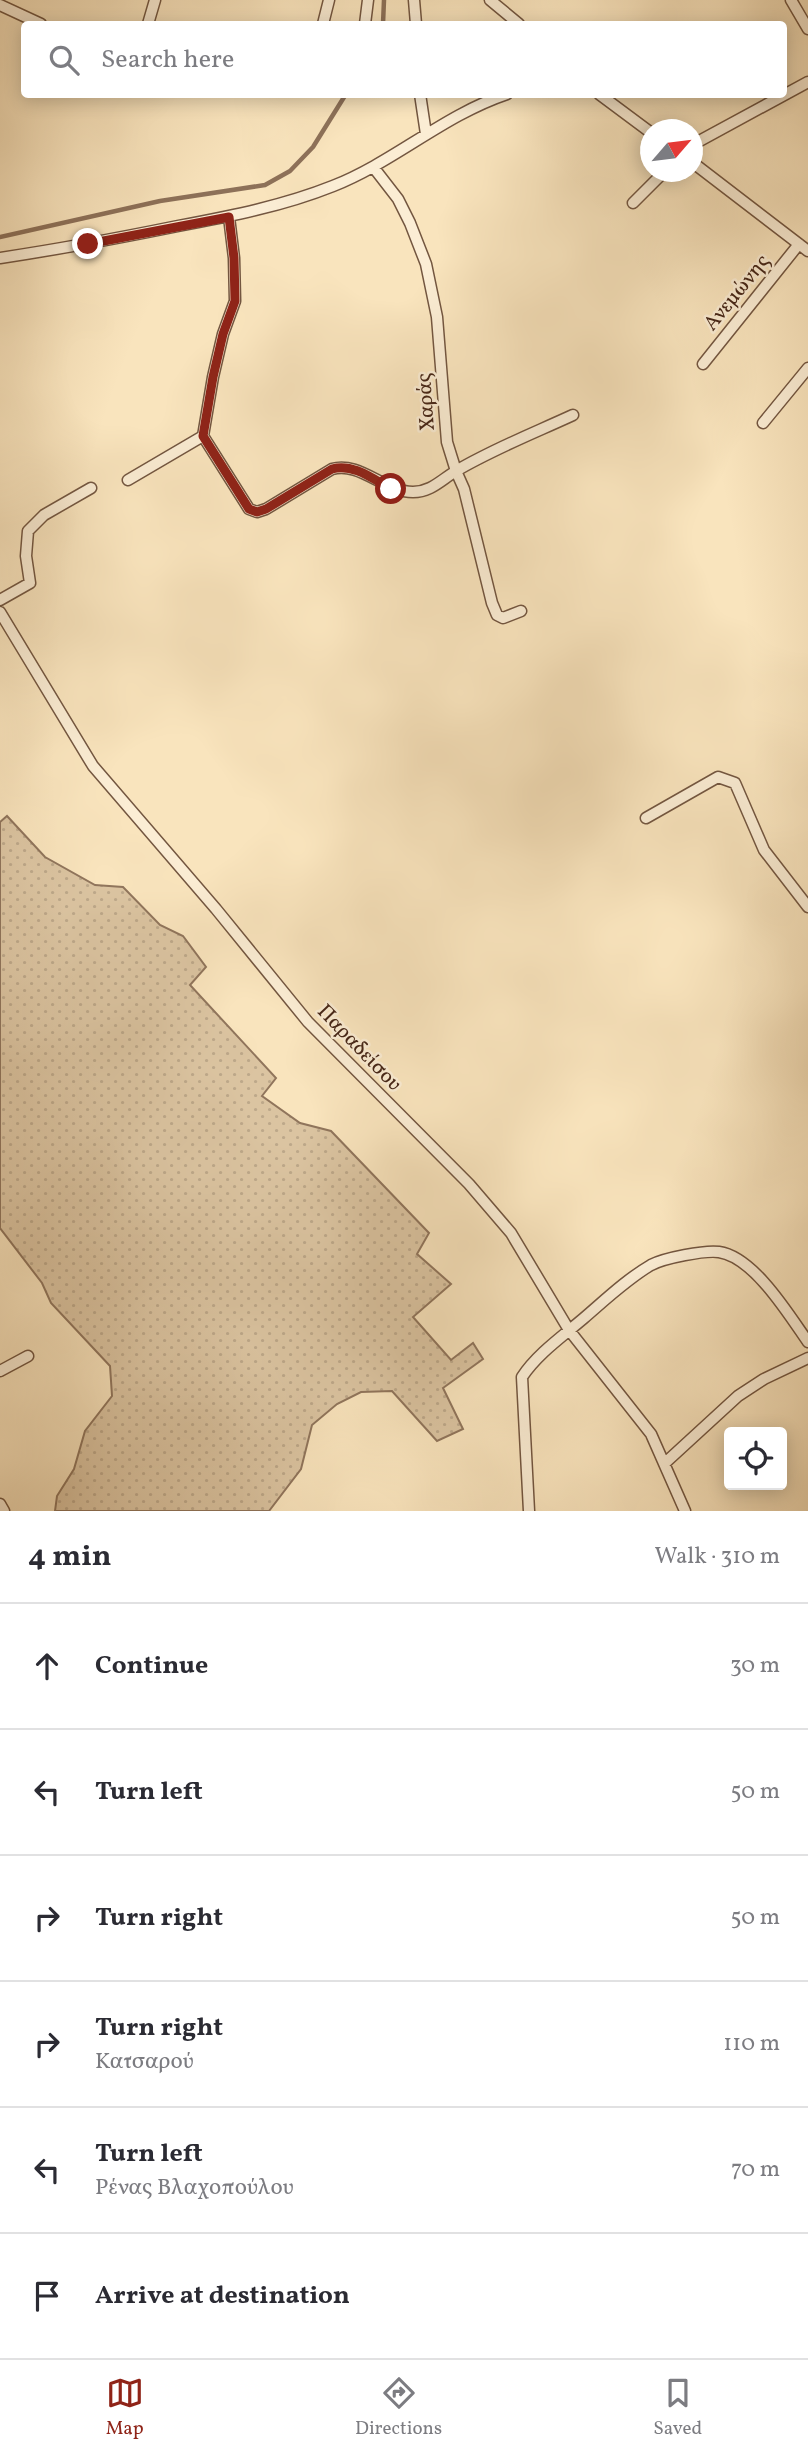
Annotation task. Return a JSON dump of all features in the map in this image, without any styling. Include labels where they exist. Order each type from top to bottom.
[{"type":"street","points":[[150,21],[155,0]]},
{"type":"street","points":[[324,21],[329,0]]},
{"type":"street","points":[[365,21],[368,0]]},
{"type":"street","points":[[414,0],[416,21]]},
{"type":"street","points":[[489,0],[515,21]]},
{"type":"street","points":[[791,0],[808,29]]},
{"type":"street","points":[[0,5],[15,5],[37,21]]},
{"type":"street","points":[[787,93],[808,82]]},
{"type":"street","points":[[422,98],[426,134]]},
{"type":"street","points":[[0,258],[229,217],[291,201],[335,186],[374,168],[426,134],[496,98]]},
{"type":"street","points":[[604,98],[640,125]]},
{"type":"street","points":[[703,139],[779,98]]},
{"type":"street","name":"Χαράς","points":[[374,168],[398,199],[426,264],[437,317],[447,442],[464,489],[492,603],[498,615],[503,618],[521,611]]},
{"type":"street","points":[[703,171],[804,247]]},
{"type":"street","points":[[633,203],[654,182]]},
{"type":"street","points":[[229,217],[235,301],[223,334],[203,436],[249,509],[257,512],[266,509],[332,469],[342,466],[391,489],[428,491],[456,471],[573,415]]},
{"type":"street","name":"Ανεμώνης","points":[[703,364],[804,247]]},
{"type":"street","points":[[763,423],[808,368]]},
{"type":"street","points":[[128,480],[203,436]]},
{"type":"street","points":[[0,600],[30,583],[26,556],[28,531],[44,515],[91,488]]},
{"type":"street","name":"Παραδείσου","points":[[0,612],[93,766],[216,909],[308,1022],[470,1184],[511,1233],[569,1330],[651,1434],[685,1511]]},
{"type":"street","points":[[646,818],[718,777],[735,783],[764,850],[808,908]]},
{"type":"street","points":[[528,1511],[522,1377],[529,1366],[569,1330],[653,1264],[691,1255],[720,1252],[750,1267],[808,1342]]},
{"type":"street","points":[[0,1371],[27,1356]]},
{"type":"street","points":[[665,1463],[738,1396],[764,1379],[808,1358]]},
{"type":"street","points":[[0,1504],[4,1511]]},
{"type":"shaded area","points":[[7,816],[45,857],[95,885],[123,887],[160,925],[183,936],[206,967],[190,985],[276,1078],[262,1096],[300,1123],[331,1131],[429,1233],[417,1254],[451,1284],[413,1317],[451,1360],[473,1343],[483,1359],[443,1388],[463,1429],[437,1441],[392,1391],[361,1392],[337,1404],[312,1425],[301,1469],[269,1511],[55,1511],[57,1496],[74,1469],[85,1431],[112,1396],[110,1366],[51,1303],[42,1283],[0,1228],[0,822]]},
{"type":"waterway","points":[[383,21],[384,0]]},
{"type":"waterway","points":[[0,237],[160,201],[265,185],[290,171],[313,147],[344,98]]},
{"type":"route","points":[[88,244],[229,217],[235,301],[223,334],[203,436],[249,509],[257,512],[332,469],[342,466],[391,489]]}]
